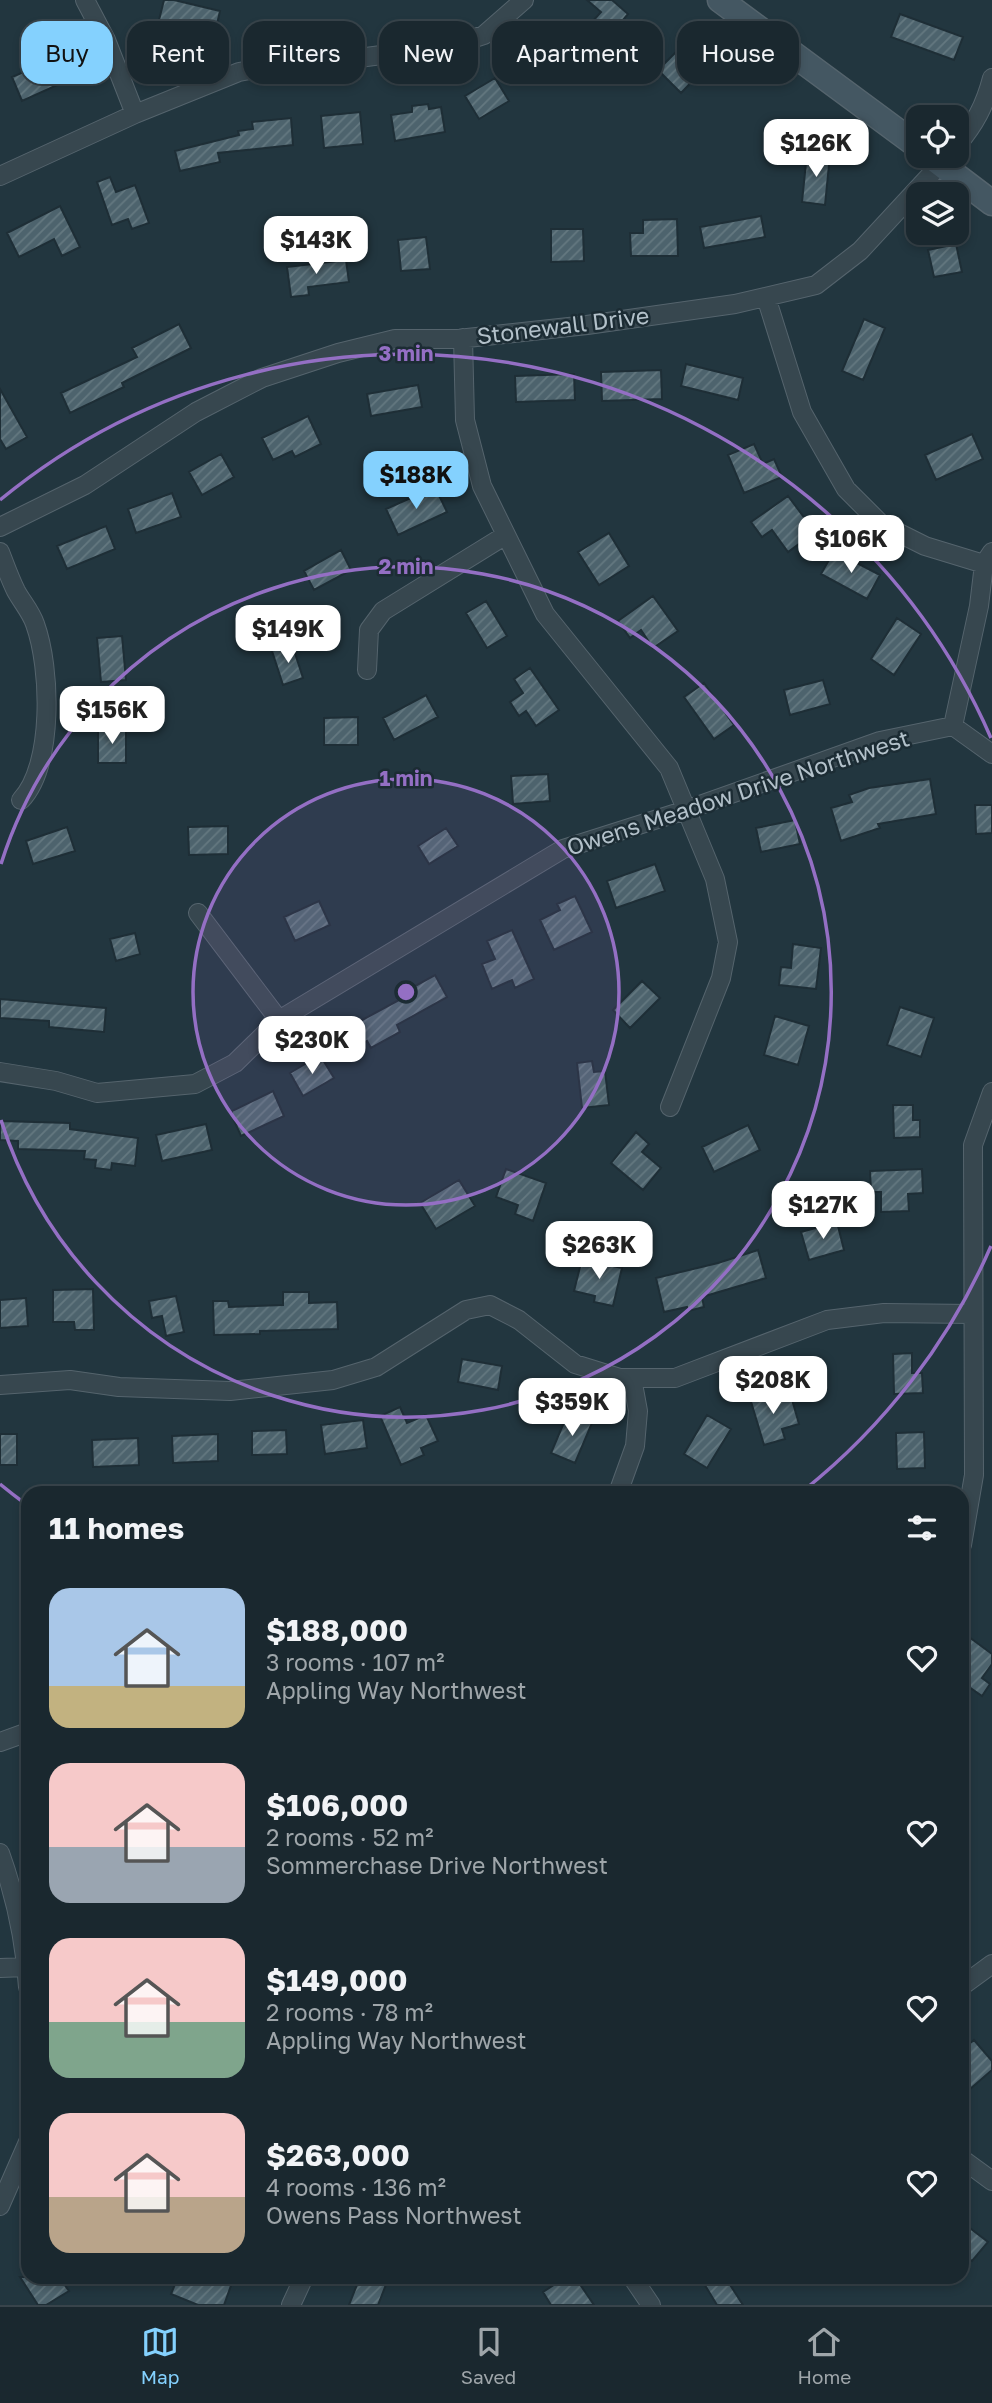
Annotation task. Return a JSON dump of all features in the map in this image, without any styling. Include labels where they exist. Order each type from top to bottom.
[{"type":"street","points":[[85,0],[106,40],[135,114]]},
{"type":"street","points":[[0,176],[135,114],[239,72],[288,63],[351,59],[450,46],[484,35],[524,0]]},
{"type":"street","points":[[720,0],[906,137]]},
{"type":"street","points":[[969,132],[987,98],[992,78]]},
{"type":"street","name":"Stonewall Drive","points":[[0,527],[85,485],[196,412],[262,378],[338,353],[396,339],[463,338],[587,325],[735,304],[816,285],[860,251],[931,168]]},
{"type":"street","points":[[951,168],[992,203]]},
{"type":"street","points":[[766,297],[802,412],[846,489],[881,524],[926,545],[988,558],[953,726],[992,754]]},
{"type":"street","points":[[463,338],[465,420],[482,486],[545,614],[669,768],[715,879],[728,942],[721,978],[670,1107]]},
{"type":"street","points":[[367,670],[369,630],[383,611],[506,535]]},
{"type":"street","points":[[0,551],[16,591],[35,621],[47,683],[45,730],[38,772],[30,791],[21,800]]},
{"type":"street","name":"Owens Meadow Drive Northwest","points":[[0,1072],[56,1081],[97,1093],[195,1084],[235,1062],[278,1020],[563,849],[686,810],[880,741],[953,726]]},
{"type":"street","points":[[198,913],[278,1020]]},
{"type":"street","points":[[969,1504],[974,1475],[974,1145],[992,1092]]},
{"type":"street","points":[[0,1385],[70,1380],[120,1387],[230,1391],[332,1380],[376,1367],[466,1310],[490,1305],[519,1320],[575,1364],[620,1378],[675,1378],[827,1320],[884,1313],[972,1314]]},
{"type":"street","points":[[621,1486],[635,1446],[638,1411],[632,1378]]},
{"type":"street","points":[[0,1742],[21,1734]]},
{"type":"street","points":[[0,1853],[12,1886],[21,1935]]},
{"type":"street","points":[[969,1981],[992,1964]]},
{"type":"street","points":[[0,1968],[21,1967]]},
{"type":"street","points":[[0,2206],[21,2158]]},
{"type":"street","points":[[969,2164],[992,2181]]},
{"type":"street","points":[[291,2305],[301,2284]]},
{"type":"street","points":[[637,2284],[649,2301]]},
{"type":"building","points":[[164,0],[220,11],[218,21],[159,20]]},
{"type":"building","points":[[587,0],[612,0],[628,14],[622,21],[593,21],[601,12]]},
{"type":"building","points":[[900,14],[963,37],[954,60],[891,37]]},
{"type":"building","points":[[677,51],[677,84],[690,84],[681,93],[663,75],[663,65]]},
{"type":"building","points":[[21,73],[21,84],[60,84],[22,101],[12,77]]},
{"type":"building","points":[[492,80],[492,84],[499,84],[509,101],[479,119],[465,96]]},
{"type":"building","points":[[428,104],[429,109],[441,107],[445,132],[395,141],[391,115],[412,112],[412,106]]},
{"type":"building","points":[[360,112],[363,144],[324,148],[321,116]]},
{"type":"building","points":[[291,118],[293,145],[218,153],[220,162],[180,171],[175,151],[239,135],[238,131],[253,129],[252,122]]},
{"type":"building","points":[[807,153],[830,155],[825,205],[802,202]]},
{"type":"building","points":[[110,177],[116,192],[135,185],[149,223],[132,229],[128,219],[112,225],[97,182]]},
{"type":"building","points":[[60,206],[80,247],[62,256],[54,239],[19,257],[7,233]]},
{"type":"building","points":[[761,216],[765,237],[704,248],[700,227]]},
{"type":"building","points":[[677,219],[678,256],[631,256],[630,233],[643,233],[643,220]]},
{"type":"building","points":[[551,229],[583,229],[584,261],[551,262]]},
{"type":"building","points":[[426,237],[430,269],[401,271],[398,240]]},
{"type":"building","points":[[956,245],[962,272],[934,277],[928,250]]},
{"type":"building","points":[[346,260],[349,282],[308,287],[309,295],[291,297],[287,267]]},
{"type":"building","points":[[864,319],[885,328],[863,380],[842,371]]},
{"type":"building","points":[[179,324],[191,348],[122,383],[124,387],[70,413],[61,393],[137,357],[132,348]]},
{"type":"building","points":[[686,364],[743,378],[738,400],[681,386]]},
{"type":"building","points":[[661,370],[662,399],[602,401],[601,372]]},
{"type":"building","points":[[574,374],[575,400],[516,402],[515,376]]},
{"type":"building","points":[[418,385],[422,407],[371,416],[367,394]]},
{"type":"building","points":[[0,389],[27,437],[6,449],[0,439]]},
{"type":"building","points":[[308,416],[321,444],[295,457],[292,451],[273,460],[262,438]]},
{"type":"building","points":[[972,434],[983,459],[936,480],[925,455]]},
{"type":"building","points":[[754,444],[763,464],[774,459],[782,477],[744,493],[728,455]]},
{"type":"building","points":[[221,454],[234,477],[202,495],[189,472]]},
{"type":"building","points":[[435,487],[447,512],[398,535],[386,509]]},
{"type":"building","points":[[172,493],[181,517],[136,533],[128,509]]},
{"type":"building","points":[[788,496],[815,532],[788,552],[772,530],[762,537],[751,522]]},
{"type":"building","points":[[106,526],[115,549],[67,569],[57,546]]},
{"type":"building","points":[[609,533],[629,566],[599,585],[578,552]]},
{"type":"building","points":[[341,550],[351,570],[314,590],[304,571]]},
{"type":"building","points":[[834,551],[880,575],[867,599],[821,574]]},
{"type":"building","points":[[653,596],[678,631],[653,648],[641,630],[630,638],[618,621]]},
{"type":"building","points":[[486,601],[507,636],[487,648],[466,613]]},
{"type":"building","points":[[897,618],[921,634],[894,675],[871,659]]},
{"type":"building","points":[[122,636],[126,680],[101,682],[97,638]]},
{"type":"building","points":[[292,644],[303,678],[283,685],[272,651]]},
{"type":"building","points":[[530,668],[559,710],[536,726],[526,711],[519,716],[510,702],[523,693],[514,679]]},
{"type":"building","points":[[823,680],[830,704],[790,715],[784,690]]},
{"type":"building","points":[[704,683],[734,725],[714,739],[684,697]]},
{"type":"building","points":[[426,695],[438,717],[394,740],[383,718]]},
{"type":"building","points":[[358,717],[358,745],[324,745],[324,718]]},
{"type":"building","points":[[98,730],[126,730],[126,763],[98,763]]},
{"type":"building","points":[[548,774],[550,801],[513,804],[511,776]]},
{"type":"building","points":[[930,779],[936,814],[878,824],[880,828],[841,841],[831,808],[852,802],[849,795],[869,788]]},
{"type":"building","points":[[975,805],[992,805],[992,833],[976,834]]},
{"type":"building","points":[[795,820],[800,844],[761,852],[756,828]]},
{"type":"building","points":[[228,826],[228,854],[189,855],[188,827]]},
{"type":"building","points":[[67,827],[75,851],[33,864],[26,841]]},
{"type":"building","points":[[446,828],[458,846],[429,864],[418,846]]},
{"type":"building","points":[[655,864],[665,891],[616,908],[607,881]]},
{"type":"building","points":[[575,896],[592,932],[554,950],[540,920],[560,910],[557,904]]},
{"type":"building","points":[[319,901],[330,925],[295,941],[284,917]]},
{"type":"building","points":[[512,930],[534,979],[515,988],[512,980],[492,989],[482,964],[495,959],[487,941]]},
{"type":"building","points":[[135,933],[140,954],[116,961],[110,939]]},
{"type":"building","points":[[793,944],[821,948],[816,989],[779,985],[781,967],[791,968]]},
{"type":"building","points":[[435,975],[447,997],[397,1025],[400,1032],[371,1048],[367,1041],[352,1050],[342,1031],[399,1000],[397,996]]},
{"type":"building","points":[[642,981],[660,998],[630,1028],[613,1010]]},
{"type":"building","points":[[0,999],[106,1008],[104,1032],[49,1027],[49,1021],[0,1018]]},
{"type":"building","points":[[900,1007],[934,1018],[921,1057],[887,1045]]},
{"type":"building","points":[[775,1016],[809,1026],[798,1065],[764,1055]]},
{"type":"building","points":[[320,1055],[334,1078],[303,1096],[290,1073]]},
{"type":"building","points":[[592,1061],[594,1072],[605,1071],[609,1105],[582,1108],[577,1063]]},
{"type":"building","points":[[273,1091],[284,1116],[241,1136],[232,1111]]},
{"type":"building","points":[[893,1105],[913,1105],[913,1120],[920,1120],[920,1137],[894,1138]]},
{"type":"building","points":[[0,1121],[70,1123],[70,1129],[138,1138],[135,1166],[112,1163],[111,1170],[95,1168],[96,1160],[84,1159],[85,1151],[18,1149],[18,1141],[0,1140]]},
{"type":"building","points":[[206,1124],[212,1150],[162,1161],[156,1135]]},
{"type":"building","points":[[748,1125],[760,1150],[714,1172],[702,1147]]},
{"type":"building","points":[[636,1132],[649,1144],[642,1152],[661,1168],[643,1190],[611,1163]]},
{"type":"building","points":[[506,1169],[546,1183],[533,1221],[515,1214],[518,1205],[496,1197]]},
{"type":"building","points":[[922,1169],[923,1193],[908,1194],[909,1211],[881,1212],[881,1192],[871,1192],[870,1171]]},
{"type":"building","points":[[459,1180],[475,1206],[436,1229],[420,1203]]},
{"type":"building","points":[[837,1222],[844,1250],[809,1260],[801,1232]]},
{"type":"building","points":[[758,1250],[766,1278],[702,1297],[704,1307],[688,1311],[687,1307],[664,1312],[656,1278]]},
{"type":"building","points":[[582,1259],[622,1268],[613,1306],[594,1302],[595,1296],[574,1291]]},
{"type":"building","points":[[93,1289],[94,1330],[75,1330],[74,1322],[53,1322],[53,1290]]},
{"type":"building","points":[[283,1292],[309,1292],[309,1303],[337,1302],[338,1329],[214,1335],[213,1301],[228,1301],[229,1307],[283,1305]]},
{"type":"building","points":[[176,1296],[184,1332],[166,1336],[162,1316],[152,1318],[149,1301]]},
{"type":"building","points":[[26,1298],[28,1326],[0,1328],[0,1300]]},
{"type":"building","points":[[912,1353],[912,1373],[922,1373],[923,1393],[894,1394],[893,1354]]},
{"type":"building","points":[[462,1359],[502,1366],[498,1390],[458,1382]]},
{"type":"building","points":[[768,1389],[772,1401],[791,1396],[799,1424],[782,1429],[785,1439],[764,1445],[749,1395]]},
{"type":"building","points":[[400,1407],[407,1423],[426,1415],[438,1441],[421,1448],[424,1455],[401,1465],[380,1416]]},
{"type":"building","points":[[568,1413],[592,1423],[575,1463],[551,1453]]},
{"type":"building","points":[[707,1415],[731,1429],[707,1468],[684,1454]]},
{"type":"building","points":[[363,1420],[367,1448],[325,1454],[321,1425]]},
{"type":"building","points":[[286,1430],[287,1454],[252,1455],[252,1431]]},
{"type":"building","points":[[924,1432],[925,1468],[897,1469],[896,1433]]},
{"type":"building","points":[[0,1434],[17,1434],[17,1465],[0,1465]]},
{"type":"building","points":[[218,1434],[218,1461],[173,1463],[172,1436]]},
{"type":"building","points":[[138,1438],[139,1465],[93,1467],[92,1440]]},
{"type":"building","points":[[969,1637],[992,1654],[992,1664],[982,1678],[990,1684],[982,1696],[969,1687]]},
{"type":"building","points":[[974,2040],[992,2061],[992,2070],[969,2090],[969,2044]]},
{"type":"building","points":[[969,2227],[988,2242],[972,2261],[969,2259]]},
{"type":"building","points":[[24,2284],[64,2284],[69,2291],[46,2305],[38,2305]]},
{"type":"building","points":[[175,2284],[232,2284],[224,2305],[198,2305],[171,2294]]},
{"type":"building","points":[[357,2284],[386,2284],[378,2305],[349,2305]]},
{"type":"building","points":[[555,2284],[580,2284],[594,2305],[551,2305],[543,2292]]},
{"type":"building","points":[[704,2284],[730,2284],[743,2305],[717,2305]]}]
